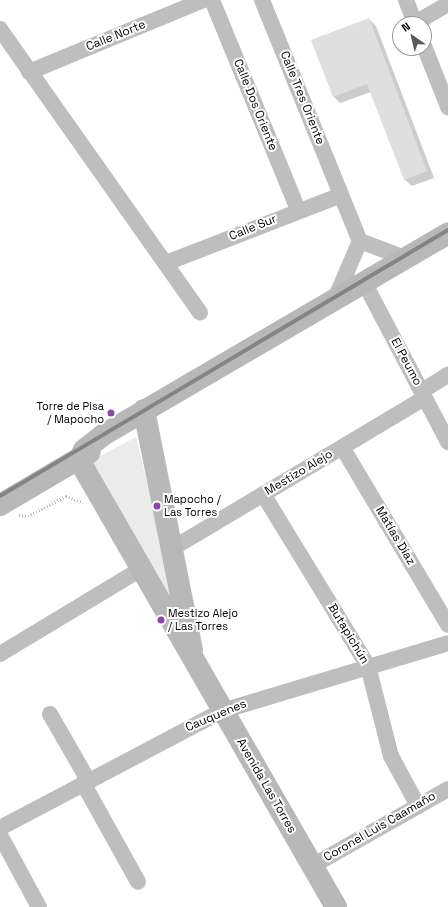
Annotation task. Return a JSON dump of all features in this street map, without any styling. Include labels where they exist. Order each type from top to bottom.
[{"type":"main road","points":[[0,506],[79,460],[103,435],[144,410],[448,233]]},
{"type":"main road","name":"Avenida Las Torres","points":[[144,410],[173,548],[195,665]]},
{"type":"main road","points":[[0,488],[83,440],[103,435]]},
{"type":"main road","name":"Avenida Las Torres","points":[[79,460],[139,570],[336,907]]},
{"type":"street","name":"Calle Norte","points":[[29,72],[204,0]]},
{"type":"street","name":"Calle Dos Oriente","points":[[212,0],[298,210]]},
{"type":"street","name":"Calle Tres Oriente","points":[[262,0],[360,241]]},
{"type":"street","points":[[406,0],[412,16]]},
{"type":"street","points":[[427,16],[448,4]]},
{"type":"street","points":[[0,28],[29,72],[200,312]]},
{"type":"street","points":[[428,56],[448,107]]},
{"type":"street","name":"Calle Sur","points":[[166,263],[298,210],[341,195]]},
{"type":"street","points":[[335,299],[360,241],[405,258]]},
{"type":"street","name":"El Peumo","points":[[364,282],[448,442]]},
{"type":"street","name":"Mestizo Alejo","points":[[173,548],[342,447],[424,394],[448,375]]},
{"type":"street","name":"Matías Díaz","points":[[342,447],[448,625]]},
{"type":"street","name":"Butapichún","points":[[263,494],[368,666],[391,756],[418,806]]},
{"type":"street","points":[[0,654],[139,570]]},
{"type":"street","name":"Cauquenes","points":[[1,826],[222,711],[448,643]]},
{"type":"street","points":[[50,714],[138,882]]},
{"type":"street","name":"Coronel Luis Caamaño","points":[[312,866],[448,789]]},
{"type":"street","points":[[1,826],[39,907]]},
{"type":"shaded area","points":[[136,437],[180,621],[91,461]]},
{"type":"building","points":[[369,18],[427,171],[404,180],[367,84],[333,97],[311,40]]},
{"type":"transit line","points":[[0,496],[448,230]]},
{"type":"place","name":"Torre de Pisa / Mapocho","points":[[111,413]]},
{"type":"place","name":"Mapocho / Las Torres","points":[[157,506]]},
{"type":"place","name":"Mestizo Alejo / Las Torres","points":[[161,620]]}]
